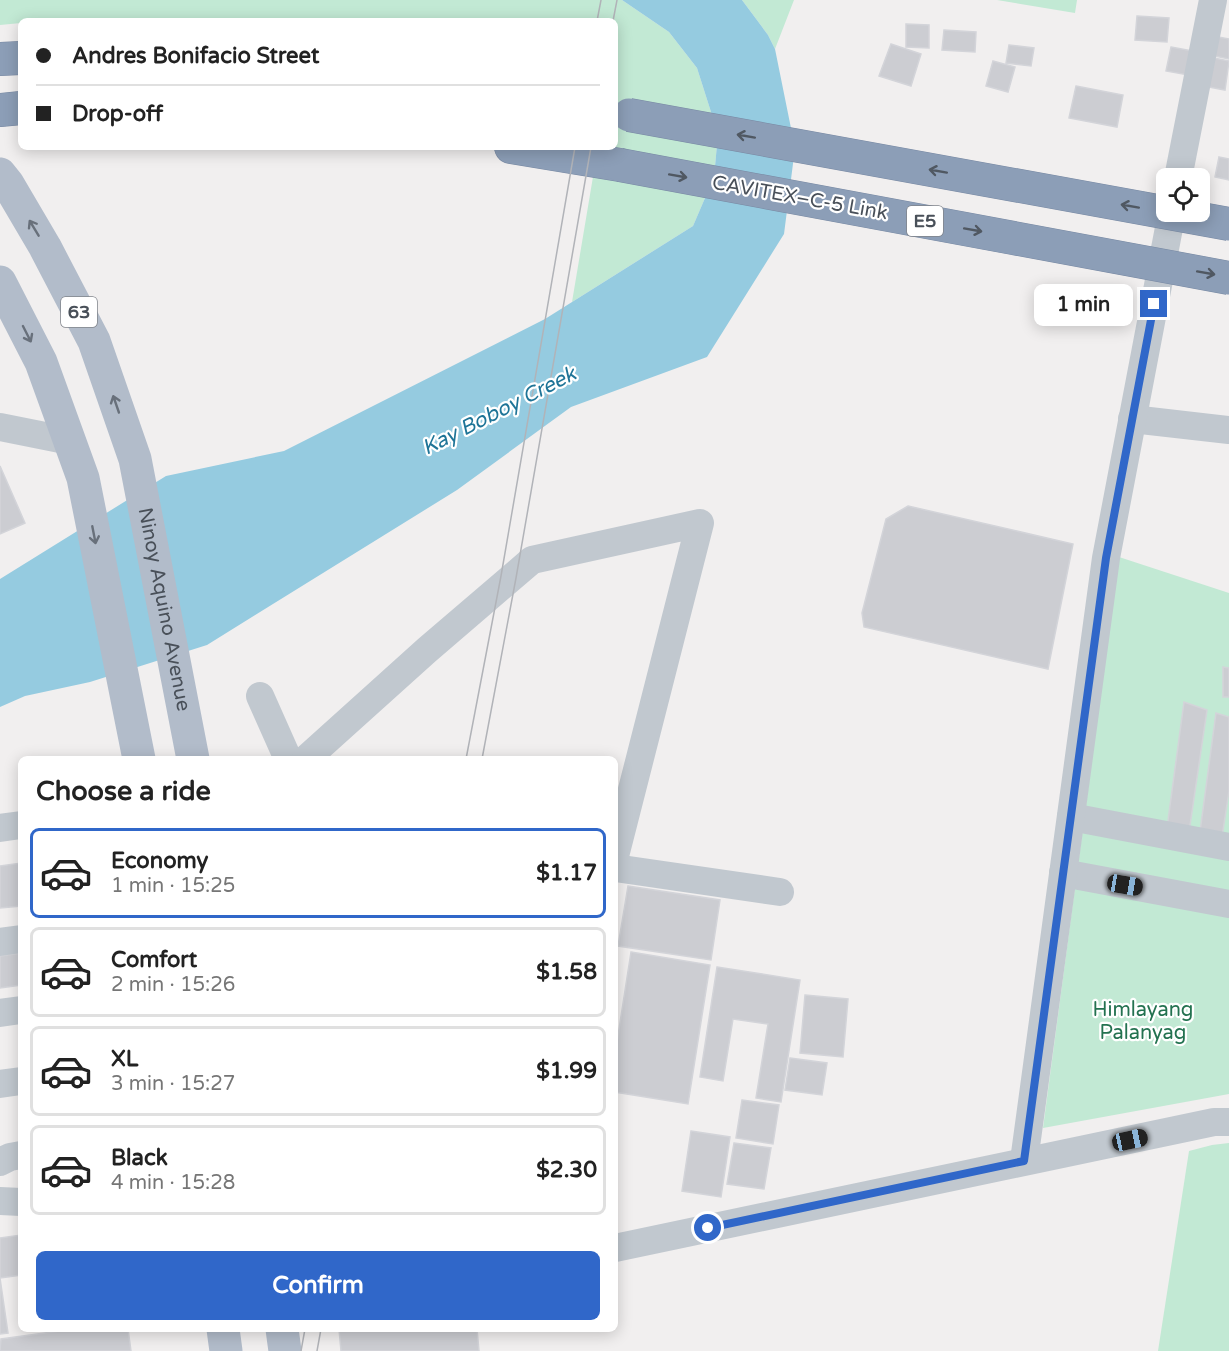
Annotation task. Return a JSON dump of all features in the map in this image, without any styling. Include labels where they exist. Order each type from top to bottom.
[{"type":"highway","points":[[0,60],[18,58]]},
{"type":"highway","points":[[0,110],[18,108]]},
{"type":"highway","points":[[618,114],[1229,224]]},
{"type":"highway","name":"CAVITEX–C-5 Link","points":[[529,150],[1229,278]]},
{"type":"main road","name":"Ninoy Aquino Avenue","points":[[3,183],[45,247],[94,341],[135,459],[192,756]]},
{"type":"main road","points":[[0,282],[41,362],[83,478],[138,756]]},
{"type":"main road","points":[[224,1332],[226,1351]]},
{"type":"main road","points":[[282,1332],[285,1351]]},
{"type":"street","points":[[1180,168],[1213,0]]},
{"type":"street","points":[[1024,1161],[1106,558],[1170,222]]},
{"type":"street","points":[[1132,419],[1229,430]]},
{"type":"street","points":[[0,427],[70,441]]},
{"type":"street","points":[[309,756],[532,560],[700,523],[618,844]]},
{"type":"street","points":[[260,696],[287,756]]},
{"type":"street","points":[[1071,817],[1229,847]]},
{"type":"street","points":[[0,828],[18,825]]},
{"type":"street","points":[[618,868],[780,892]]},
{"type":"street","points":[[1063,873],[1229,904]]},
{"type":"street","points":[[0,942],[18,939]]},
{"type":"street","points":[[0,1014],[18,1011]]},
{"type":"street","points":[[0,1084],[18,1082]]},
{"type":"street","points":[[618,1247],[1214,1122],[1229,1122]]},
{"type":"street","points":[[0,1162],[18,1156]]},
{"type":"street","points":[[0,1201],[18,1202]]},
{"type":"green space","points":[[0,0],[622,0],[669,32],[697,68],[718,134],[714,177],[693,226],[572,302],[597,150],[618,150],[618,18],[18,18],[18,23],[0,25]]},
{"type":"green space","points":[[742,0],[794,0],[775,49],[768,35]]},
{"type":"green space","points":[[997,0],[1077,0],[1075,13]]},
{"type":"green space","name":"Himlayang Palanyag","points":[[1119,557],[1229,593],[1229,1094],[1043,1128]]},
{"type":"green space","points":[[1229,1143],[1229,1351],[1158,1351],[1189,1151]]},
{"type":"water","name":"Kay Boboy Creek","points":[[622,0],[742,0],[768,35],[775,49],[795,148],[784,234],[707,357],[571,407],[457,490],[207,645],[90,682],[25,696],[0,707],[0,579],[166,476],[284,451],[545,319],[693,226],[714,177],[718,134],[697,68],[669,32]]},
{"type":"building","points":[[1137,16],[1169,18],[1167,42],[1135,40]]},
{"type":"building","points":[[906,24],[929,25],[929,48],[906,47]]},
{"type":"building","points":[[944,30],[976,32],[975,52],[942,50]]},
{"type":"building","points":[[1208,35],[1229,39],[1229,59],[1205,54]]},
{"type":"building","points":[[891,44],[921,54],[911,86],[879,76]]},
{"type":"building","points":[[1009,45],[1034,48],[1031,66],[1006,63]]},
{"type":"building","points":[[1171,47],[1193,51],[1188,75],[1166,71]]},
{"type":"building","points":[[1204,56],[1229,61],[1225,90],[1198,85]]},
{"type":"building","points":[[993,61],[1015,67],[1008,92],[986,86]]},
{"type":"building","points":[[1076,86],[1123,95],[1117,127],[1069,118]]},
{"type":"building","points":[[1219,157],[1229,159],[1229,180],[1215,177]]},
{"type":"building","points":[[0,466],[25,523],[0,534]]},
{"type":"building","points":[[908,506],[1073,544],[1048,669],[864,627],[862,613],[886,519]]},
{"type":"building","points":[[1223,667],[1229,668],[1229,697],[1223,697]]},
{"type":"building","points":[[1184,702],[1207,710],[1189,832],[1167,828]]},
{"type":"building","points":[[1216,713],[1229,717],[1229,791],[1221,843],[1199,839]]},
{"type":"building","points":[[18,863],[18,906],[0,908],[0,866]]},
{"type":"building","points":[[628,886],[720,900],[711,960],[618,946]]},
{"type":"building","points":[[631,952],[710,965],[688,1104],[618,1092],[618,1036]]},
{"type":"building","points":[[18,953],[18,985],[0,988],[0,956]]},
{"type":"building","points":[[717,967],[800,980],[781,1102],[756,1098],[768,1024],[733,1019],[723,1081],[700,1077]]},
{"type":"building","points":[[805,995],[848,999],[843,1057],[800,1053]]},
{"type":"building","points":[[790,1058],[827,1063],[822,1095],[785,1090]]},
{"type":"building","points":[[742,1100],[779,1105],[773,1144],[736,1138]]},
{"type":"building","points":[[691,1131],[730,1137],[721,1197],[682,1191]]},
{"type":"building","points":[[734,1143],[771,1148],[764,1189],[727,1184]]},
{"type":"building","points":[[18,1235],[18,1275],[0,1278],[0,1238]]},
{"type":"building","points":[[0,1278],[8,1333],[0,1334]]},
{"type":"building","points":[[52,1332],[128,1332],[131,1351],[0,1351],[1,1339]]},
{"type":"building","points":[[339,1332],[477,1332],[479,1351],[341,1351]]},
{"type":"tram line","points":[[598,18],[601,0]]},
{"type":"tram line","points":[[614,18],[617,0]]},
{"type":"tram line","points":[[467,756],[501,576],[574,150]]},
{"type":"tram line","points":[[483,756],[590,150]]},
{"type":"tram line","points":[[301,1351],[304,1332]]},
{"type":"tram line","points":[[317,1351],[320,1332]]},
{"type":"route","points":[[708,1228],[1024,1161],[1106,558],[1154,304]]}]
